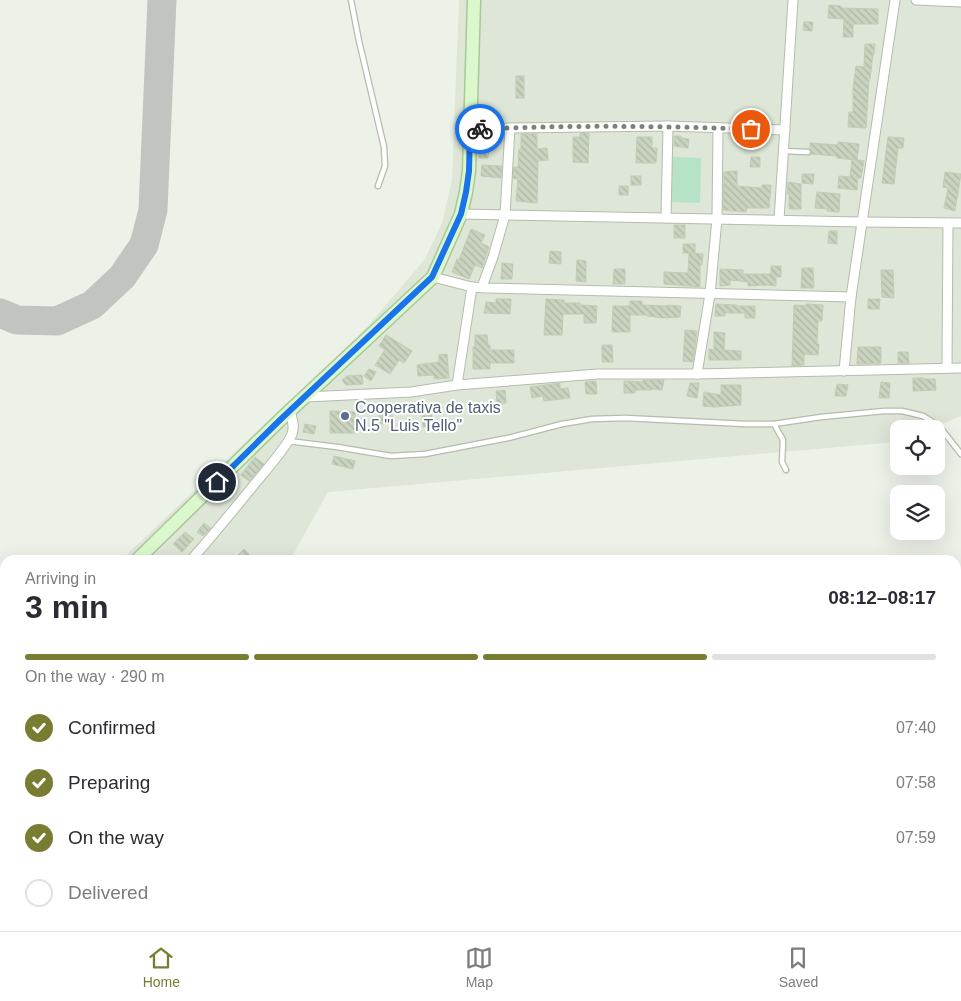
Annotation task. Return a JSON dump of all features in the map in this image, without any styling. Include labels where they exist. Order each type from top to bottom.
[{"type":"main road","points":[[142,555],[290,411],[432,277],[461,214],[466,192],[469,171],[474,0]]},
{"type":"street","points":[[779,220],[793,0]]},
{"type":"street","points":[[844,371],[851,297],[895,0]]},
{"type":"street","points":[[916,0],[961,2]]},
{"type":"street","points":[[470,130],[668,126],[785,130]]},
{"type":"street","points":[[666,218],[668,126]]},
{"type":"street","points":[[482,287],[505,215],[510,128]]},
{"type":"street","points":[[697,374],[710,294],[717,219],[718,128]]},
{"type":"street","points":[[461,214],[862,222],[948,223],[961,221]]},
{"type":"street","points":[[946,368],[948,223]]},
{"type":"street","points":[[432,277],[472,287],[851,297]]},
{"type":"street","points":[[457,384],[472,287]]},
{"type":"street","points":[[306,396],[411,392],[457,384],[598,374],[697,374],[961,368]]},
{"type":"street","points":[[195,555],[274,461],[288,441],[294,428],[290,411]]},
{"type":"street","points":[[202,555],[212,536]]},
{"type":"lane","points":[[351,0],[384,147],[385,166],[378,186]]},
{"type":"lane","points":[[783,152],[808,152]]},
{"type":"lane","points":[[288,441],[391,456],[424,454],[592,419],[625,418],[774,424],[821,417],[902,411],[922,416],[939,426],[961,454]]},
{"type":"lane","points":[[774,424],[782,436],[782,462],[786,470]]},
{"type":"shaded area","points":[[459,0],[961,0],[961,416],[945,423],[945,420],[890,420],[890,443],[328,492],[293,555],[126,555],[368,326],[425,259],[442,223],[452,180]]},
{"type":"green space","points":[[672,157],[701,158],[700,203],[671,202]]},
{"type":"building","points":[[829,5],[841,6],[841,8],[878,9],[878,24],[853,24],[853,37],[843,37],[844,19],[828,18]]},
{"type":"building","points":[[804,22],[813,22],[812,31],[803,30]]},
{"type":"building","points":[[865,44],[875,44],[869,79],[866,128],[848,127],[849,112],[853,112],[856,66],[864,67]]},
{"type":"building","points":[[516,76],[524,76],[524,98],[516,98]]},
{"type":"building","points":[[580,133],[589,133],[588,163],[573,162],[573,137],[580,137]]},
{"type":"building","points":[[521,134],[537,134],[537,149],[547,148],[548,160],[538,161],[537,203],[516,201],[518,179],[513,178],[514,167],[518,168]]},
{"type":"building","points":[[674,136],[689,139],[688,148],[674,146]]},
{"type":"building","points":[[637,137],[652,137],[652,148],[657,148],[656,163],[636,163]]},
{"type":"building","points":[[888,137],[904,138],[903,148],[898,148],[894,184],[882,183]]},
{"type":"building","points":[[838,142],[859,144],[857,160],[811,154],[810,143],[838,145]]},
{"type":"building","points":[[479,149],[489,149],[488,158],[479,158]]},
{"type":"building","points":[[751,157],[760,157],[760,167],[750,167]]},
{"type":"building","points":[[852,159],[864,161],[861,178],[858,178],[857,190],[838,188],[839,176],[850,177]]},
{"type":"building","points":[[482,165],[502,166],[501,178],[481,176]]},
{"type":"building","points":[[737,171],[737,186],[762,188],[762,185],[771,185],[769,208],[747,208],[746,212],[723,210],[724,172]]},
{"type":"building","points":[[945,172],[961,174],[955,211],[944,208],[948,188],[943,187]]},
{"type":"building","points":[[802,174],[814,174],[813,184],[802,183]]},
{"type":"building","points":[[631,176],[641,176],[641,185],[631,185]]},
{"type":"building","points":[[788,182],[801,184],[801,209],[789,209]]},
{"type":"building","points":[[619,186],[628,186],[628,195],[619,195]]},
{"type":"building","points":[[817,192],[840,194],[839,212],[815,208]]},
{"type":"building","points":[[674,225],[685,225],[685,238],[674,238]]},
{"type":"building","points":[[471,229],[485,235],[481,243],[489,247],[482,268],[475,265],[469,279],[452,272],[457,259],[459,260]]},
{"type":"building","points":[[829,231],[837,231],[837,244],[828,243]]},
{"type":"building","points":[[683,244],[695,244],[695,253],[683,253]]},
{"type":"building","points":[[550,251],[561,252],[561,264],[549,263]]},
{"type":"building","points":[[689,253],[703,254],[702,265],[700,265],[700,287],[664,284],[664,272],[688,273]]},
{"type":"building","points":[[577,260],[586,261],[586,282],[576,281]]},
{"type":"building","points":[[502,263],[513,264],[512,279],[501,279]]},
{"type":"building","points":[[771,266],[781,266],[781,277],[776,277],[776,286],[748,286],[748,282],[730,280],[730,285],[720,286],[720,269],[743,270],[743,274],[771,274]]},
{"type":"building","points":[[802,268],[813,268],[814,288],[801,288]]},
{"type":"building","points":[[614,269],[625,269],[625,284],[613,284]]},
{"type":"building","points":[[881,270],[893,270],[894,298],[882,297]]},
{"type":"building","points":[[496,299],[511,299],[510,314],[484,313],[486,302],[496,303]]},
{"type":"building","points":[[546,299],[564,300],[564,303],[597,306],[596,323],[584,323],[584,314],[563,314],[562,335],[544,335]]},
{"type":"building","points":[[868,299],[880,299],[879,309],[868,309]]},
{"type":"building","points":[[630,301],[642,301],[642,305],[681,306],[680,317],[663,318],[647,315],[630,315],[630,332],[612,332],[613,306],[630,306]]},
{"type":"building","points":[[716,304],[755,306],[755,318],[745,318],[745,313],[725,313],[725,316],[715,316]]},
{"type":"building","points":[[806,304],[823,305],[822,321],[818,321],[818,355],[804,354],[804,365],[792,366],[794,305],[806,306]]},
{"type":"building","points":[[685,330],[697,331],[693,362],[683,361]]},
{"type":"building","points":[[714,332],[725,333],[724,350],[741,351],[741,360],[709,360],[709,349],[714,350]]},
{"type":"building","points":[[386,335],[412,351],[404,363],[399,360],[390,374],[375,365],[385,350],[379,346]]},
{"type":"building","points":[[475,335],[487,335],[490,350],[514,350],[514,363],[490,363],[490,369],[473,369]]},
{"type":"building","points":[[602,345],[612,345],[613,362],[602,362]]},
{"type":"building","points":[[858,347],[881,347],[881,363],[857,364]]},
{"type":"building","points":[[898,352],[908,352],[909,363],[898,363]]},
{"type":"building","points":[[447,354],[449,378],[434,379],[434,375],[418,376],[417,365],[439,362],[439,355]]},
{"type":"building","points":[[369,369],[376,372],[371,381],[364,376]]},
{"type":"building","points":[[362,375],[363,384],[346,385],[342,380],[347,376]]},
{"type":"building","points":[[913,378],[935,379],[936,390],[913,391]]},
{"type":"building","points":[[643,380],[664,380],[662,390],[635,390],[635,393],[624,393],[624,381],[643,382]]},
{"type":"building","points":[[596,381],[597,394],[586,394],[585,382]]},
{"type":"building","points":[[881,382],[890,383],[889,398],[879,398]]},
{"type":"building","points":[[560,383],[560,389],[568,388],[570,398],[544,401],[543,396],[532,398],[530,387]]},
{"type":"building","points":[[690,383],[699,383],[697,398],[687,396]]},
{"type":"building","points":[[837,384],[848,385],[846,396],[835,396]]},
{"type":"building","points":[[721,385],[741,385],[741,405],[703,406],[704,392],[721,395]]},
{"type":"building","points":[[505,390],[506,403],[497,404],[496,391]]},
{"type":"building","points":[[330,411],[355,412],[355,433],[330,433]]},
{"type":"building","points":[[379,413],[392,413],[392,424],[379,424]]},
{"type":"building","points":[[431,414],[433,425],[423,427],[422,416]]},
{"type":"building","points":[[305,424],[316,426],[314,434],[303,432]]},
{"type":"building","points":[[334,456],[355,461],[353,469],[332,464]]},
{"type":"building","points":[[255,457],[264,464],[249,481],[241,475]]},
{"type":"building","points":[[204,523],[211,528],[203,536],[197,532]]},
{"type":"building","points":[[185,532],[194,539],[182,552],[173,544]]},
{"type":"building","points":[[244,549],[249,554],[248,555],[238,555]]},
{"type":"taxiway","points":[[0,313],[17,320],[57,321],[92,305],[122,277],[144,245],[153,210],[162,0]]},
{"type":"way so far","points":[[480,129],[668,126],[751,129]]},
{"type":"place","name":"Cooperativa de taxis N.5 \"Luis Tello\"","points":[[345,416]]},
{"type":"route","points":[[217,482],[432,277],[461,214],[469,171],[470,130],[480,129]]}]
